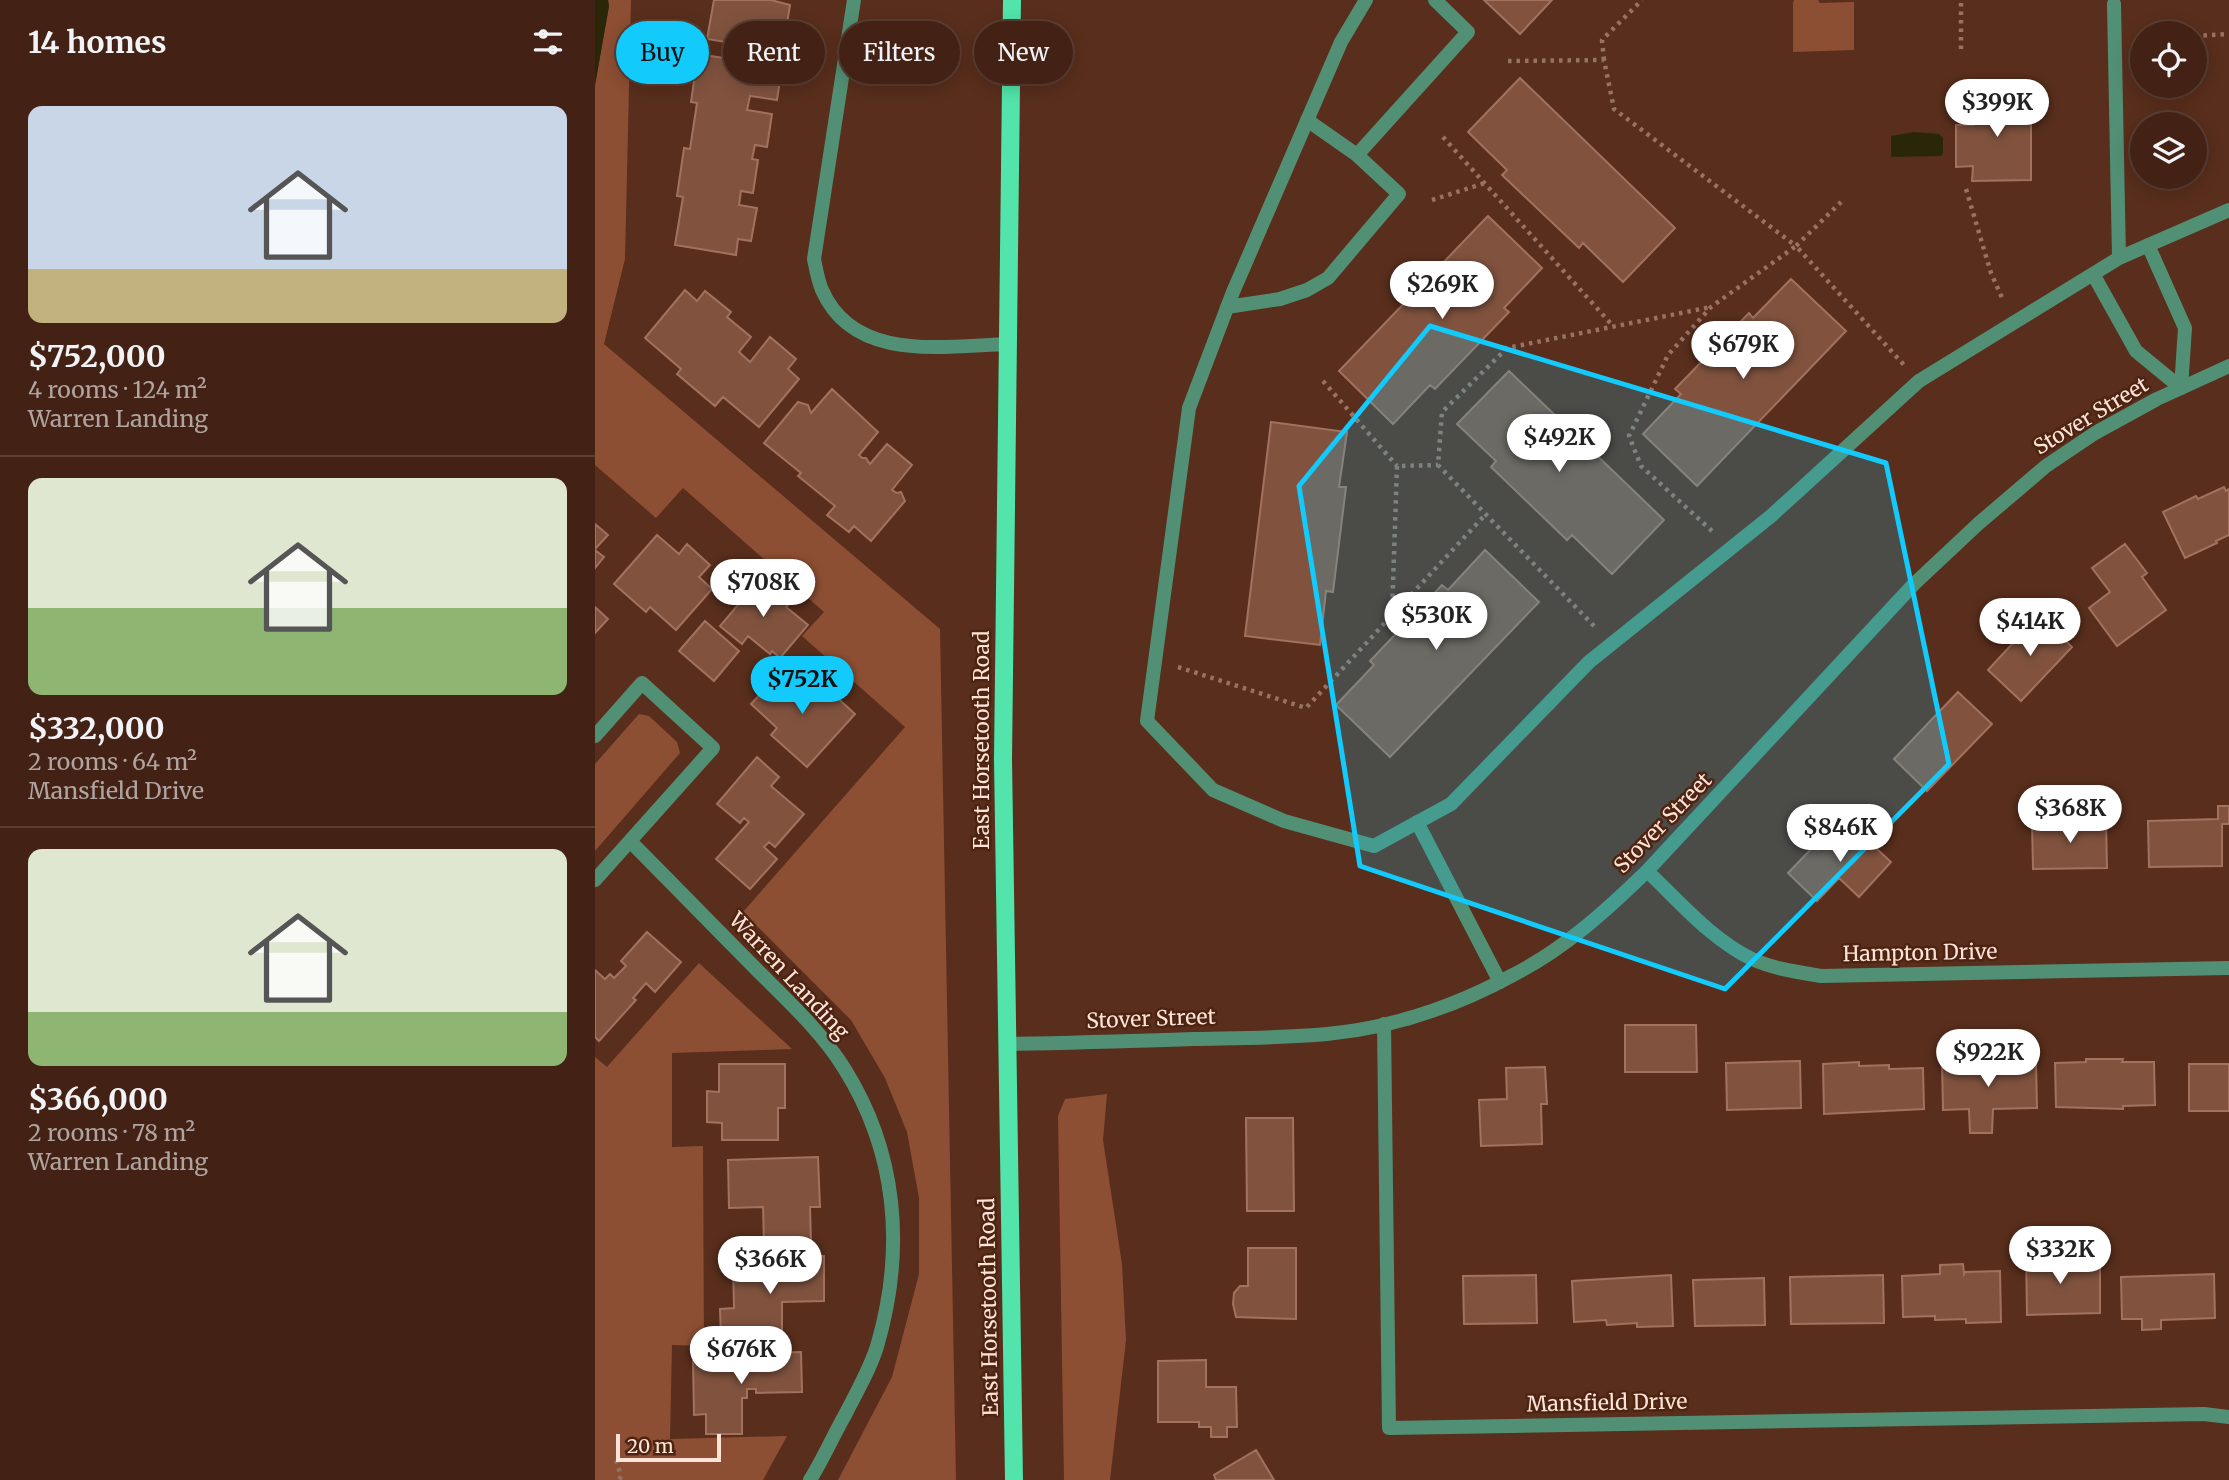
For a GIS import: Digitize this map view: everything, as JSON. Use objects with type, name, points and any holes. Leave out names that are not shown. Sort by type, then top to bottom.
[{"type":"main road","name":"East Horsetooth Road","points":[[1012,0],[1003,759],[1014,1480]]},
{"type":"street","points":[[854,0],[814,258],[822,291],[840,318],[861,334],[892,345],[1008,344]]},
{"type":"street","points":[[1366,0],[1341,42],[1307,120],[1227,307],[1189,408],[1147,721],[1213,790],[1284,821],[1374,846],[1451,804],[1589,662],[1771,516],[1919,381],[2119,258],[2229,210]]},
{"type":"street","points":[[1357,155],[1468,32],[1435,0]]},
{"type":"street","points":[[2114,4],[2119,258]]},
{"type":"street","points":[[1227,307],[1280,299],[1307,290],[1328,278],[1399,194],[1357,155],[1307,120]]},
{"type":"street","points":[[2148,245],[2185,328],[2181,388]]},
{"type":"street","points":[[2093,274],[2136,351],[2181,388]]},
{"type":"street","name":"Stover Street","points":[[1007,1044],[1329,1034],[1384,1024],[1428,1012],[1475,995],[1500,982],[1560,947],[1602,914],[1647,871],[1915,584],[1978,524],[2046,466],[2095,433],[2229,366]]},
{"type":"street","points":[[595,736],[642,683],[713,748],[595,880]]},
{"type":"street","points":[[1416,822],[1500,982]]},
{"type":"street","name":"Warren Landing","points":[[630,841],[809,1023],[843,1066],[865,1105],[878,1137],[891,1191],[893,1213],[891,1291],[877,1345],[865,1376],[810,1480]]},
{"type":"street","name":"Hampton Drive","points":[[1647,871],[1720,939],[1751,958],[1784,971],[1821,976],[2229,968]]},
{"type":"street","name":"Mansfield Drive","points":[[1384,1024],[1389,1428],[2204,1414],[2229,1417]]},
{"type":"path","points":[[1642,0],[1601,40],[1614,109],[1796,246],[1919,381]]},
{"type":"path","points":[[1961,0],[1961,49]]},
{"type":"path","points":[[2207,35],[2229,34]]},
{"type":"path","points":[[1508,61],[1604,60]]},
{"type":"path","points":[[1443,137],[1613,327]]},
{"type":"path","points":[[1432,200],[1485,183]]},
{"type":"path","points":[[1966,189],[1991,273],[2013,323]]},
{"type":"path","points":[[1730,549],[1641,466],[1629,436],[1668,355],[1711,307],[1796,246],[1841,202]]},
{"type":"path","points":[[1438,465],[1442,412],[1507,348],[1711,307]]},
{"type":"path","points":[[1322,381],[1397,466],[1392,615]]},
{"type":"path","points":[[1397,466],[1438,465],[1611,644]]},
{"type":"path","points":[[1155,659],[1306,708],[1486,514]]},
{"type":"path","points":[[616,1460],[621,1476],[619,1480]]},
{"type":"highlighted area","points":[[1430,326],[1886,463],[1949,764],[1725,989],[1360,866],[1299,486]]},
{"type":"shaded area","points":[[595,0],[608,0],[609,6],[595,85]]},
{"type":"shaded area","points":[[608,0],[631,0],[631,21],[616,21],[616,84],[629,84],[625,259],[604,344],[940,629],[956,1480],[838,1480],[892,1377],[919,1274],[919,1198],[907,1132],[885,1078],[851,1020],[743,912],[905,727],[802,636],[824,612],[683,488],[656,518],[595,465],[595,85]]},
{"type":"shaded area","points":[[1794,0],[1818,0],[1820,3],[1854,2],[1854,50],[1793,52]]},
{"type":"shaded area","points":[[1914,132],[1939,134],[1943,138],[1941,156],[1891,157],[1891,136]]},
{"type":"shaded area","points":[[639,714],[649,716],[677,742],[680,753],[595,851],[595,764]]},
{"type":"shaded area","points":[[699,963],[792,1049],[672,1053],[672,1147],[703,1146],[704,1346],[672,1345],[670,1439],[787,1436],[763,1480],[595,1480],[595,1057],[607,1067]]},
{"type":"shaded area","points":[[1107,1094],[1103,1140],[1122,1264],[1126,1340],[1110,1480],[1064,1480],[1058,1116],[1065,1099]]},
{"type":"building","points":[[714,0],[771,0],[790,5],[788,21],[723,21],[723,42],[709,39]]},
{"type":"building","points":[[1484,0],[1552,0],[1520,34]]},
{"type":"building","points":[[709,56],[723,58],[723,84],[779,84],[777,100],[750,96],[747,110],[772,114],[767,147],[755,145],[752,159],[758,160],[753,193],[741,191],[739,205],[757,208],[751,241],[738,239],[736,255],[675,245],[683,197],[677,196],[684,148],[690,149],[697,103],[691,102],[694,84],[709,84]]},
{"type":"building","points":[[1520,78],[1675,228],[1623,282],[1583,243],[1579,248],[1502,175],[1507,170],[1468,132]]},
{"type":"building","points":[[1974,96],[2031,96],[2031,180],[1972,181],[1973,166],[1956,167],[1956,125],[1974,125]]},
{"type":"building","points":[[1488,216],[1542,268],[1504,308],[1509,312],[1435,389],[1430,385],[1393,424],[1339,371]]},
{"type":"building","points":[[1791,279],[1846,331],[1697,486],[1643,434],[1681,394],[1675,389],[1749,313],[1753,318]]},
{"type":"building","points":[[685,290],[697,301],[705,291],[731,312],[727,317],[751,337],[739,352],[750,362],[770,337],[796,359],[788,369],[799,379],[759,427],[723,397],[715,406],[677,374],[681,369],[645,338]]},
{"type":"building","points":[[1509,371],[1664,520],[1612,574],[1572,535],[1567,540],[1491,467],[1496,461],[1457,424]]},
{"type":"building","points":[[832,389],[878,432],[859,455],[862,458],[866,458],[870,464],[887,444],[912,465],[892,490],[901,492],[905,501],[871,541],[854,526],[849,532],[827,515],[835,506],[798,476],[801,473],[764,443],[798,402],[808,405],[811,413]]},
{"type":"building","points":[[1271,422],[1347,432],[1339,487],[1346,487],[1333,592],[1326,591],[1320,645],[1245,636]]},
{"type":"building","points":[[2224,487],[2226,491],[2229,489],[2229,535],[2185,558],[2163,512],[2196,496],[2198,499]]},
{"type":"building","points":[[595,524],[608,535],[595,549]]},
{"type":"building","points":[[657,535],[679,554],[687,544],[710,565],[699,577],[712,589],[676,630],[650,607],[646,612],[614,584]]},
{"type":"building","points":[[2125,544],[2147,573],[2142,577],[2166,610],[2117,646],[2089,608],[2110,592],[2092,568]]},
{"type":"building","points":[[595,550],[604,557],[595,568]]},
{"type":"building","points":[[1485,550],[1539,602],[1390,757],[1336,705],[1374,665],[1370,661],[1442,585],[1448,590]]},
{"type":"building","points":[[749,576],[762,587],[765,584],[789,604],[786,607],[808,625],[780,658],[772,651],[770,654],[748,636],[742,644],[720,626],[738,605],[729,598]]},
{"type":"building","points":[[595,607],[608,619],[595,633]]},
{"type":"building","points":[[2039,615],[2072,647],[2021,701],[1988,670]]},
{"type":"building","points":[[705,621],[739,651],[714,681],[679,651]]},
{"type":"building","points":[[783,670],[809,694],[820,682],[855,714],[807,767],[771,735],[777,728],[751,704]]},
{"type":"building","points":[[1958,692],[1992,724],[1927,791],[1894,759]]},
{"type":"building","points":[[757,757],[779,777],[771,786],[804,814],[775,847],[769,842],[764,847],[777,859],[750,889],[716,859],[749,822],[744,818],[740,823],[717,804]]},
{"type":"building","points":[[2218,806],[2229,806],[2229,824],[2222,824],[2222,866],[2149,867],[2148,821],[2218,819]]},
{"type":"building","points":[[1847,821],[1891,862],[1859,897],[1839,878],[1817,901],[1788,873],[1814,846],[1818,850]]},
{"type":"building","points":[[2106,821],[2107,868],[2033,869],[2032,823]]},
{"type":"building","points":[[647,932],[681,962],[655,992],[646,983],[633,998],[636,1000],[599,1041],[595,1037],[595,970],[605,979],[610,974],[614,978],[626,966],[621,961]]},
{"type":"building","points":[[1625,1025],[1696,1025],[1697,1072],[1625,1072]]},
{"type":"building","points":[[2086,1059],[2154,1062],[2155,1105],[2123,1106],[2123,1109],[2056,1107],[2055,1063],[2086,1062]]},
{"type":"building","points":[[1800,1061],[1801,1108],[1727,1110],[1726,1063]]},
{"type":"building","points":[[2036,1061],[2037,1108],[1993,1109],[1992,1133],[1970,1133],[1969,1109],[1943,1110],[1942,1062]]},
{"type":"building","points":[[1859,1062],[1859,1066],[1889,1065],[1889,1069],[1923,1068],[1924,1109],[1824,1114],[1823,1064]]},
{"type":"building","points":[[719,1064],[785,1064],[785,1108],[778,1108],[778,1140],[722,1140],[722,1123],[707,1122],[707,1091],[719,1092]]},
{"type":"building","points":[[2189,1064],[2229,1064],[2229,1111],[2189,1111]]},
{"type":"building","points":[[1545,1067],[1547,1104],[1541,1104],[1542,1144],[1481,1146],[1479,1100],[1507,1099],[1506,1068]]},
{"type":"building","points":[[1246,1118],[1293,1118],[1294,1211],[1247,1211]]},
{"type":"building","points":[[818,1157],[820,1207],[810,1207],[811,1242],[764,1243],[763,1207],[729,1208],[728,1160]]},
{"type":"building","points":[[1248,1248],[1296,1248],[1296,1319],[1236,1317],[1234,1293],[1240,1286],[1248,1286]]},
{"type":"building","points":[[2026,1249],[2052,1249],[2053,1267],[2100,1266],[2100,1313],[2027,1315]]},
{"type":"building","points":[[824,1256],[824,1301],[782,1302],[782,1338],[721,1339],[720,1309],[734,1308],[733,1266],[784,1266],[785,1257]]},
{"type":"building","points":[[1963,1264],[1964,1274],[2000,1271],[2001,1322],[1966,1323],[1966,1319],[1935,1320],[1935,1316],[1903,1317],[1902,1276],[1940,1274],[1940,1265]]},
{"type":"building","points":[[2214,1274],[2215,1318],[2161,1320],[2161,1329],[2142,1330],[2142,1319],[2122,1319],[2121,1277]]},
{"type":"building","points":[[1536,1275],[1537,1323],[1464,1324],[1463,1276]]},
{"type":"building","points":[[1671,1275],[1673,1326],[1637,1327],[1637,1323],[1607,1325],[1606,1320],[1574,1322],[1572,1281]]},
{"type":"building","points":[[1883,1275],[1884,1323],[1791,1324],[1790,1277]]},
{"type":"building","points":[[1764,1278],[1765,1325],[1695,1326],[1693,1280]]},
{"type":"building","points":[[801,1352],[802,1392],[756,1393],[756,1389],[747,1389],[747,1398],[742,1398],[742,1434],[706,1434],[706,1414],[694,1415],[693,1361],[748,1360],[748,1363],[757,1363],[757,1353]]},
{"type":"building","points":[[1206,1360],[1206,1387],[1236,1387],[1237,1427],[1227,1427],[1227,1437],[1211,1437],[1211,1427],[1199,1427],[1199,1422],[1158,1422],[1158,1361]]},
{"type":"building","points":[[1256,1450],[1274,1480],[1216,1480],[1214,1475]]}]
